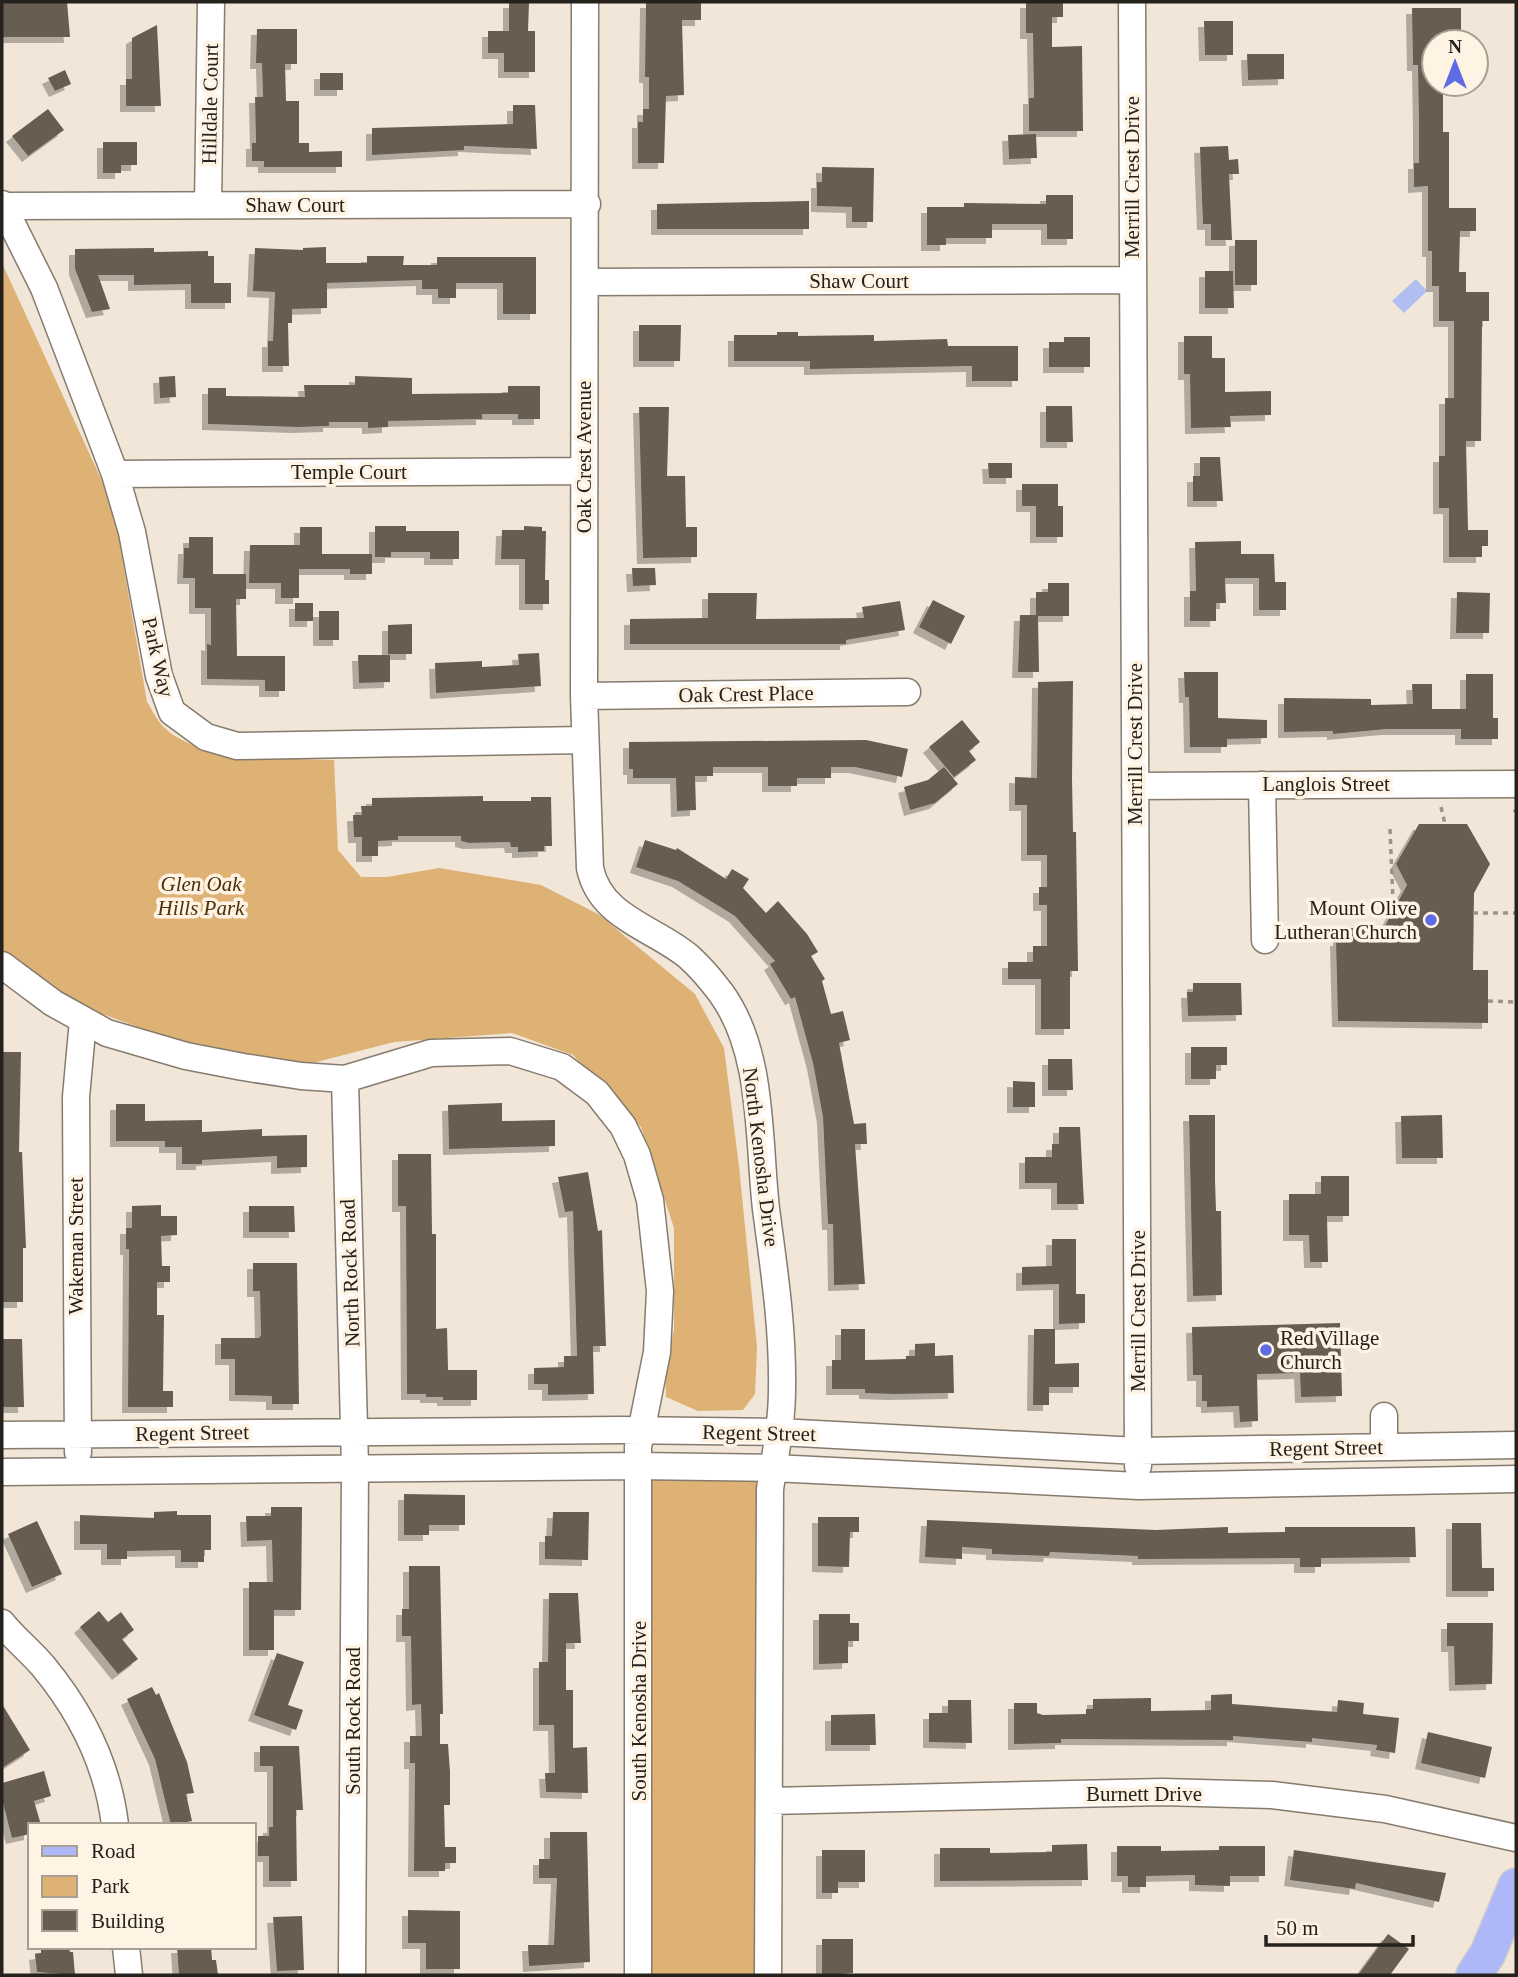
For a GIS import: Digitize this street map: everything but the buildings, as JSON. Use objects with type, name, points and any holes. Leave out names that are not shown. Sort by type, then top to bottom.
[{"type":"main road","points":[[1474,1975],[1488,1953],[1516,1886]]},
{"type":"street","name":"Hilldale Court","points":[[208,205],[211,2]]},
{"type":"street","name":"Oak Crest Avenue","points":[[585,2],[587,204],[584,695],[590,868],[592,881],[612,906]]},
{"type":"street","name":"Merrill Crest Drive","points":[[1132,2],[1135,786],[1146,1308],[1138,1451],[1139,1486]]},
{"type":"street","name":"Shaw Court","points":[[3,205],[587,204]]},
{"type":"street","name":"Park Way","points":[[3,205],[44,288],[115,474],[132,532],[159,676],[172,712],[206,737],[237,746],[586,740]]},
{"type":"street","name":"Shaw Court","points":[[586,282],[1133,280]]},
{"type":"street","name":"Temple Court","points":[[115,474],[584,471]]},
{"type":"street","name":"Oak Crest Place","points":[[584,695],[907,692]]},
{"type":"street","name":"Langlois Street","points":[[1135,786],[1516,784]]},
{"type":"street","points":[[1262,785],[1265,940]]},
{"type":"street","name":"North Kenosha Drive","points":[[612,906],[625,918],[688,957],[721,993],[741,1033],[750,1062],[779,1316],[782,1391],[773,1468]]},
{"type":"street","points":[[2,965],[83,1020],[107,1033],[186,1056],[300,1076],[345,1079],[431,1053],[510,1051],[550,1062],[597,1093],[623,1126],[637,1155],[650,1200],[657,1241],[661,1324],[638,1448]]},
{"type":"street","name":"Wakeman Street","points":[[79,1471],[76,1097],[83,1020]]},
{"type":"street","name":"North Rock Road","points":[[345,1079],[355,1467]]},
{"type":"street","points":[[1384,1416],[1384,1447]]},
{"type":"street","name":"Regent Street","points":[[2,1435],[354,1431],[638,1448],[773,1468],[1139,1486],[1516,1479]]},
{"type":"street","name":"Regent Street","points":[[2,1472],[355,1467],[638,1448],[779,1432],[1138,1451],[1516,1445]]},
{"type":"street","name":"South Kenosha Drive","points":[[638,1448],[638,1975]]},
{"type":"street","name":"South Rock Road","points":[[352,1975],[355,1467]]},
{"type":"street","points":[[768,1975],[770,1489],[773,1468]]},
{"type":"street","points":[[2,1623],[41,1664],[68,1698],[89,1735],[111,1795],[115,1823]]},
{"type":"street","name":"Burnett Drive","points":[[769,1801],[1162,1792],[1272,1795],[1385,1809],[1516,1838]]},
{"type":"street","points":[[127,1949],[129,1975]]},
{"type":"path","points":[[1441,798],[1445,824]]},
{"type":"path","points":[[1390,829],[1393,901]]},
{"type":"path","points":[[1473,913],[1516,913]]},
{"type":"path","points":[[1488,1001],[1516,1002]]},
{"type":"green space","name":"Glen Oak Hills Park","points":[[2,263],[113,505],[147,702],[163,726],[181,739],[222,752],[270,758],[334,760],[338,850],[361,877],[387,877],[439,868],[541,885],[598,914],[695,994],[724,1048],[739,1166],[757,1347],[755,1394],[743,1410],[698,1411],[666,1397],[665,1371],[674,1330],[674,1228],[641,1127],[573,1055],[512,1033],[394,1042],[305,1065],[193,1047],[86,1008],[2,952]]},
{"type":"green space","points":[[638,1466],[773,1468],[768,1975],[638,1975]]},
{"type":"water","points":[[1416,279],[1427,291],[1404,313],[1392,301]]},
{"type":"place","name":"Mount Olive Lutheran Church","points":[[1431,920]]},
{"type":"place","name":"Red Village Church","points":[[1266,1350]]}]
